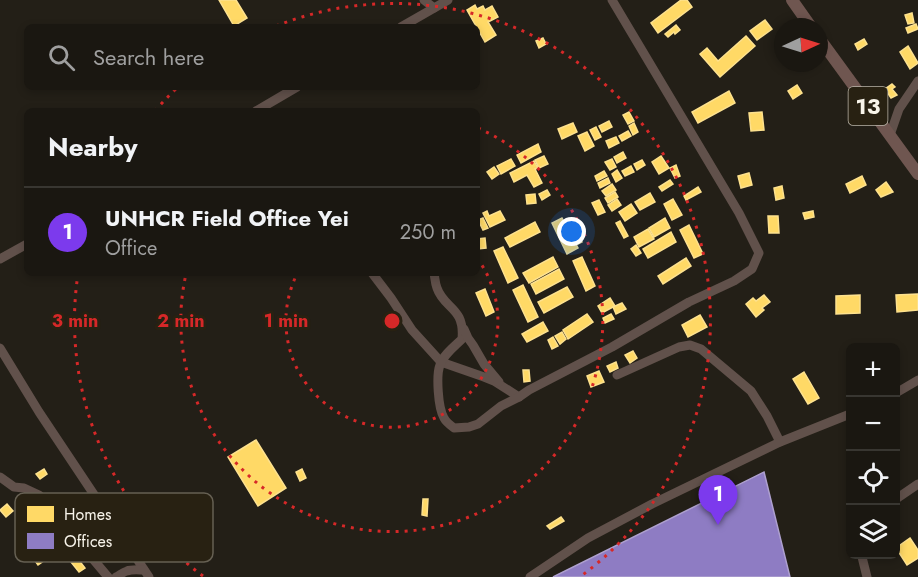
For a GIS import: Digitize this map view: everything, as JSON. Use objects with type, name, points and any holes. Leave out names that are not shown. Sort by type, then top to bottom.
[{"type":"main road","points":[[792,0],[805,18]]},
{"type":"main road","name":"13","points":[[828,50],[918,174]]},
{"type":"street","points":[[424,0],[434,8]]},
{"type":"street","points":[[406,24],[448,0]]},
{"type":"street","points":[[463,326],[462,339],[439,365],[439,403],[445,420],[454,429],[468,428],[478,424],[501,406],[529,390],[612,347],[689,302],[734,281],[752,269],[759,254],[739,213],[612,0]]},
{"type":"street","points":[[890,135],[899,110],[918,81]]},
{"type":"street","points":[[261,108],[292,90]]},
{"type":"street","points":[[0,259],[24,246]]},
{"type":"street","points":[[374,276],[412,330],[441,362],[484,377],[519,397]]},
{"type":"street","points":[[435,276],[437,289],[454,309],[484,364],[502,386]]},
{"type":"street","points":[[617,375],[679,347],[690,345],[701,349],[751,390],[780,442]]},
{"type":"street","points":[[0,348],[93,493]]},
{"type":"street","points":[[900,391],[918,380]]},
{"type":"street","points":[[530,577],[588,538],[652,504],[780,442],[846,416]]},
{"type":"street","points":[[0,477],[14,488],[24,488],[35,493]]},
{"type":"street","points":[[900,496],[918,484]]},
{"type":"street","points":[[862,559],[867,577]]},
{"type":"street","points":[[95,562],[108,577]]},
{"type":"street","points":[[116,577],[125,571],[132,570],[147,574]]},
{"type":"building: Homes","points":[[219,0],[236,0],[247,18],[233,24]]},
{"type":"building: Homes","points":[[681,0],[687,0],[692,7],[658,33],[651,23]]},
{"type":"building: Homes","points":[[475,5],[477,9],[483,6],[485,10],[492,6],[498,17],[488,22],[496,35],[485,42],[480,33],[480,24],[475,24],[467,10]]},
{"type":"building: Homes","points":[[912,13],[914,23],[908,24],[905,15]]},
{"type":"building: Homes","points":[[765,20],[772,29],[757,40],[750,31]]},
{"type":"building: Homes","points":[[916,24],[918,29],[908,33],[906,28]]},
{"type":"building: Homes","points":[[676,25],[680,30],[668,37],[665,34]]},
{"type":"building: Homes","points":[[746,36],[755,46],[720,77],[700,54],[707,48],[718,61]]},
{"type":"building: Homes","points":[[543,38],[546,44],[539,48],[536,41]]},
{"type":"building: Homes","points":[[864,39],[867,44],[858,50],[855,44]]},
{"type":"building: Homes","points":[[908,46],[918,63],[910,69],[900,52]]},
{"type":"building: Homes","points":[[892,84],[895,87],[892,89],[897,95],[891,98],[885,89]]},
{"type":"building: Homes","points":[[797,85],[802,93],[793,99],[788,91]]},
{"type":"building: Homes","points":[[729,91],[735,103],[698,123],[692,112]]},
{"type":"building: Homes","points":[[629,112],[634,121],[628,124],[623,115]]},
{"type":"building: Homes","points":[[762,112],[764,130],[751,131],[749,113]]},
{"type":"building: Homes","points":[[609,121],[612,127],[602,132],[599,126]]},
{"type":"building: Homes","points":[[573,123],[577,132],[562,139],[558,129]]},
{"type":"building: Homes","points":[[634,123],[638,132],[633,135],[629,126]]},
{"type":"building: Homes","points":[[596,127],[601,137],[595,140],[590,130]]},
{"type":"building: Homes","points":[[628,131],[631,136],[622,141],[619,136]]},
{"type":"building: Homes","points":[[587,132],[594,146],[585,151],[578,136]]},
{"type":"building: Homes","points":[[616,137],[619,143],[609,148],[606,141]]},
{"type":"building: Homes","points":[[538,144],[541,152],[521,163],[517,155]]},
{"type":"building: Homes","points":[[623,152],[626,158],[617,163],[614,157]]},
{"type":"building: Homes","points":[[544,156],[548,164],[539,168],[535,160]]},
{"type":"building: Homes","points":[[661,156],[669,168],[659,174],[652,162]]},
{"type":"building: Homes","points":[[511,159],[515,166],[501,174],[497,166]]},
{"type":"building: Homes","points":[[612,159],[616,167],[610,170],[605,162]]},
{"type":"building: Homes","points":[[642,160],[645,165],[637,170],[634,164]]},
{"type":"building: Homes","points":[[534,161],[542,183],[534,187],[527,175],[514,182],[510,173]]},
{"type":"building: Homes","points":[[676,165],[680,176],[675,178],[670,168]]},
{"type":"building: Homes","points":[[631,166],[634,172],[625,176],[622,171]]},
{"type":"building: Homes","points":[[494,167],[499,174],[492,179],[487,172]]},
{"type":"building: Homes","points":[[617,170],[622,178],[616,182],[612,174]]},
{"type":"building: Homes","points":[[604,171],[607,176],[597,181],[595,176]]},
{"type":"building: Homes","points":[[749,173],[752,185],[741,188],[738,176]]},
{"type":"building: Homes","points":[[862,176],[866,185],[850,193],[846,184]]},
{"type":"building: Homes","points":[[608,178],[610,183],[600,188],[598,183]]},
{"type":"building: Homes","points":[[670,180],[673,184],[662,191],[659,187]]},
{"type":"building: Homes","points":[[886,182],[893,192],[881,197],[876,190]]},
{"type":"building: Homes","points":[[612,184],[616,190],[606,196],[602,191]]},
{"type":"building: Homes","points":[[782,186],[784,198],[776,200],[774,188]]},
{"type":"building: Homes","points":[[698,187],[701,192],[686,200],[684,196]]},
{"type":"building: Homes","points":[[547,190],[550,195],[542,200],[539,194]]},
{"type":"building: Homes","points":[[615,192],[618,197],[608,203],[605,198]]},
{"type":"building: Homes","points":[[650,193],[655,202],[640,210],[635,202]]},
{"type":"building: Homes","points":[[535,194],[536,203],[527,204],[526,195]]},
{"type":"building: Homes","points":[[617,199],[621,205],[612,211],[608,205]]},
{"type":"building: Homes","points":[[673,199],[682,215],[672,220],[664,204]]},
{"type":"building: Homes","points":[[599,200],[605,212],[598,215],[592,203]]},
{"type":"building: Homes","points":[[631,204],[637,213],[625,221],[619,212]]},
{"type":"building: Homes","points":[[487,211],[489,216],[500,211],[505,220],[490,227],[483,213]]},
{"type":"building: Homes","points":[[813,211],[814,217],[805,219],[803,213]]},
{"type":"building: Homes","points":[[768,216],[778,216],[779,233],[769,233]]},
{"type":"building: Homes","points":[[483,218],[488,228],[483,230],[480,219]]},
{"type":"building: Homes","points":[[562,218],[578,248],[567,254],[552,223]]},
{"type":"building: Homes","points":[[665,218],[670,228],[654,237],[649,228]]},
{"type":"building: Homes","points":[[620,221],[628,236],[624,238],[616,223]]},
{"type":"building: Homes","points":[[535,222],[540,232],[510,247],[505,238]]},
{"type":"building: Homes","points":[[689,225],[703,254],[694,258],[680,230]]},
{"type":"building: Homes","points":[[648,229],[654,239],[639,247],[634,237]]},
{"type":"building: Homes","points":[[577,231],[582,242],[578,244],[573,234]]},
{"type":"building: Homes","points":[[671,232],[676,242],[648,258],[643,249]]},
{"type":"building: Homes","points":[[485,238],[486,248],[480,249],[480,239]]},
{"type":"building: Homes","points":[[636,245],[641,253],[636,256],[631,249]]},
{"type":"building: Homes","points":[[503,247],[518,278],[508,283],[494,251]]},
{"type":"building: Homes","points":[[553,257],[558,267],[529,283],[523,273]]},
{"type":"building: Homes","points":[[582,257],[595,286],[586,291],[573,261]]},
{"type":"building: Homes","points":[[686,258],[691,266],[663,284],[658,276]]},
{"type":"building: Homes","points":[[559,269],[564,279],[536,294],[531,284]]},
{"type":"building: Homes","points":[[523,285],[538,317],[528,322],[513,290]]},
{"type":"building: Homes","points":[[567,287],[573,297],[544,313],[538,302]]},
{"type":"building: Homes","points":[[485,289],[494,312],[486,316],[476,293]]},
{"type":"building: Homes","points":[[918,294],[918,310],[897,312],[896,295]]},
{"type":"building: Homes","points":[[764,295],[770,302],[756,317],[746,304],[753,298],[756,301]]},
{"type":"building: Homes","points":[[860,295],[860,313],[836,314],[836,296]]},
{"type":"building: Homes","points":[[610,298],[615,306],[602,313],[598,306]]},
{"type":"building: Homes","points":[[622,303],[626,309],[616,314],[613,307]]},
{"type":"building: Homes","points":[[587,314],[593,322],[568,339],[563,330]]},
{"type":"building: Homes","points":[[611,314],[614,319],[605,323],[603,318]]},
{"type":"building: Homes","points":[[700,315],[707,327],[688,337],[682,325]]},
{"type":"building: Homes","points":[[543,322],[548,331],[527,342],[522,334]]},
{"type":"building: Homes","points":[[562,332],[566,339],[560,344],[555,336]]},
{"type":"building: Homes","points":[[553,337],[558,346],[552,349],[548,340]]},
{"type":"building: Homes","points":[[633,351],[637,358],[630,363],[625,355]]},
{"type":"building: Homes","points":[[616,362],[618,368],[610,372],[607,366]]},
{"type":"building: Homes","points":[[523,370],[529,370],[530,381],[524,382]]},
{"type":"building: Homes","points":[[599,371],[604,382],[591,387],[587,376]]},
{"type":"building: Homes","points":[[804,372],[819,398],[808,404],[793,379]]},
{"type":"building: Homes","points":[[256,440],[286,488],[258,506],[228,457]]},
{"type":"building: Homes","points":[[44,469],[47,474],[40,479],[36,474]]},
{"type":"building: Homes","points":[[302,469],[306,478],[300,481],[296,472]]},
{"type":"building: Homes","points":[[762,478],[765,484],[756,489],[752,483]]},
{"type":"building: Homes","points":[[750,482],[755,489],[745,496],[740,489]]},
{"type":"building: Homes","points":[[423,499],[428,499],[427,516],[422,515]]},
{"type":"building: Homes","points":[[7,504],[13,511],[6,517],[0,510]]},
{"type":"building: Homes","points":[[707,504],[710,510],[708,511],[718,526],[708,532],[704,525],[708,522],[699,509]]},
{"type":"building: Homes","points":[[722,510],[727,521],[718,525],[713,514]]},
{"type":"building: Homes","points":[[767,512],[771,522],[760,526],[756,515]]},
{"type":"building: Homes","points":[[561,517],[564,521],[550,529],[547,526]]},
{"type":"building: Homes","points":[[743,526],[758,553],[745,560],[730,533]]},
{"type":"building: Homes","points":[[910,538],[918,550],[918,558],[907,565],[900,554],[900,545]]},
{"type":"building: Homes","points":[[710,540],[727,574],[720,577],[715,577],[699,545]]},
{"type":"building: Homes","points":[[671,549],[682,566],[668,575],[666,571],[659,575],[655,569],[661,566],[657,558]]},
{"type":"building: Homes","points":[[71,562],[80,562],[85,568],[79,572]]},
{"type":"building: Homes","points":[[651,562],[659,577],[637,577],[646,572],[643,567]]},
{"type":"building: Homes","points":[[776,566],[779,577],[754,577],[753,572]]},
{"type":"building: Offices","points":[[764,472],[790,577],[553,577]]},
{"type":"place","name":"UNHCR Field Office Yei","points":[[718,525]]}]
